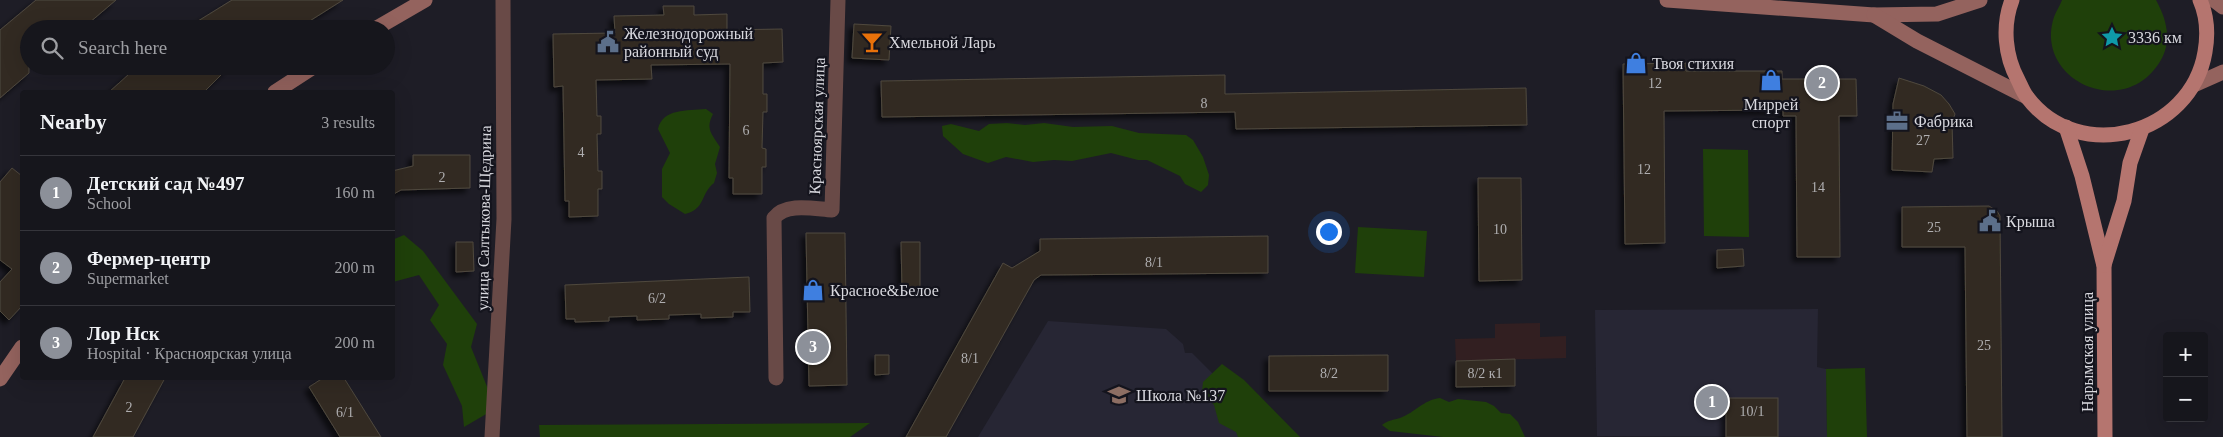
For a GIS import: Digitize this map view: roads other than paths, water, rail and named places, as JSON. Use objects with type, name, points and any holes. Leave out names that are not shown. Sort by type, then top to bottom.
[{"type":"main road","points":[[2012,0],[2008,9],[2005,35],[2011,68],[2027,97],[2045,115],[2066,127],[2104,136],[2142,129],[2171,112],[2184,100],[2194,85],[2203,63],[2207,39],[2204,9],[2200,0]]},
{"type":"main road","points":[[2066,127],[2082,176],[2104,266]]},
{"type":"main road","points":[[2104,266],[2124,201],[2130,163],[2142,129]]},
{"type":"main road","name":"Нарымская улица","points":[[2104,266],[2105,437]]},
{"type":"street","points":[[391,20],[425,0]]},
{"type":"street","name":"улица Салтыкова-Щедрина","points":[[492,437],[504,219],[503,0]]},
{"type":"street","name":"Красноярская улица","points":[[776,378],[774,218],[778,212],[787,209],[832,210],[838,0]]},
{"type":"street","points":[[1667,0],[1874,15],[1938,14],[1980,0]]},
{"type":"street","points":[[2214,0],[2223,7]]},
{"type":"street","points":[[1874,15],[1917,41],[2027,97]]},
{"type":"street","points":[[2194,85],[2223,72]]},
{"type":"street","points":[[278,90],[300,75]]},
{"type":"street","points":[[0,379],[20,350]]},
{"type":"place","name":"3336 км","points":[[2112,37]]},
{"type":"place","name":"Железнодорожный районный суд","points":[[608,42]]},
{"type":"place","name":"Хмельной Ларь","points":[[872,42]]},
{"type":"place","name":"Твоя стихия","points":[[1636,63]]},
{"type":"place","name":"Миррей спорт","points":[[1771,80]]},
{"type":"place","name":"Фермер-центр","points":[[1822,83]]},
{"type":"place","name":"Фабрика","points":[[1897,121]]},
{"type":"place","name":"Крыша","points":[[1990,221]]},
{"type":"place","name":"Красное&Белое","points":[[813,290]]},
{"type":"place","name":"Лор Нск","points":[[813,347]]},
{"type":"place","name":"Школа №137","points":[[1119,395]]},
{"type":"place","name":"Детский сад №497","points":[[1712,402]]}]
